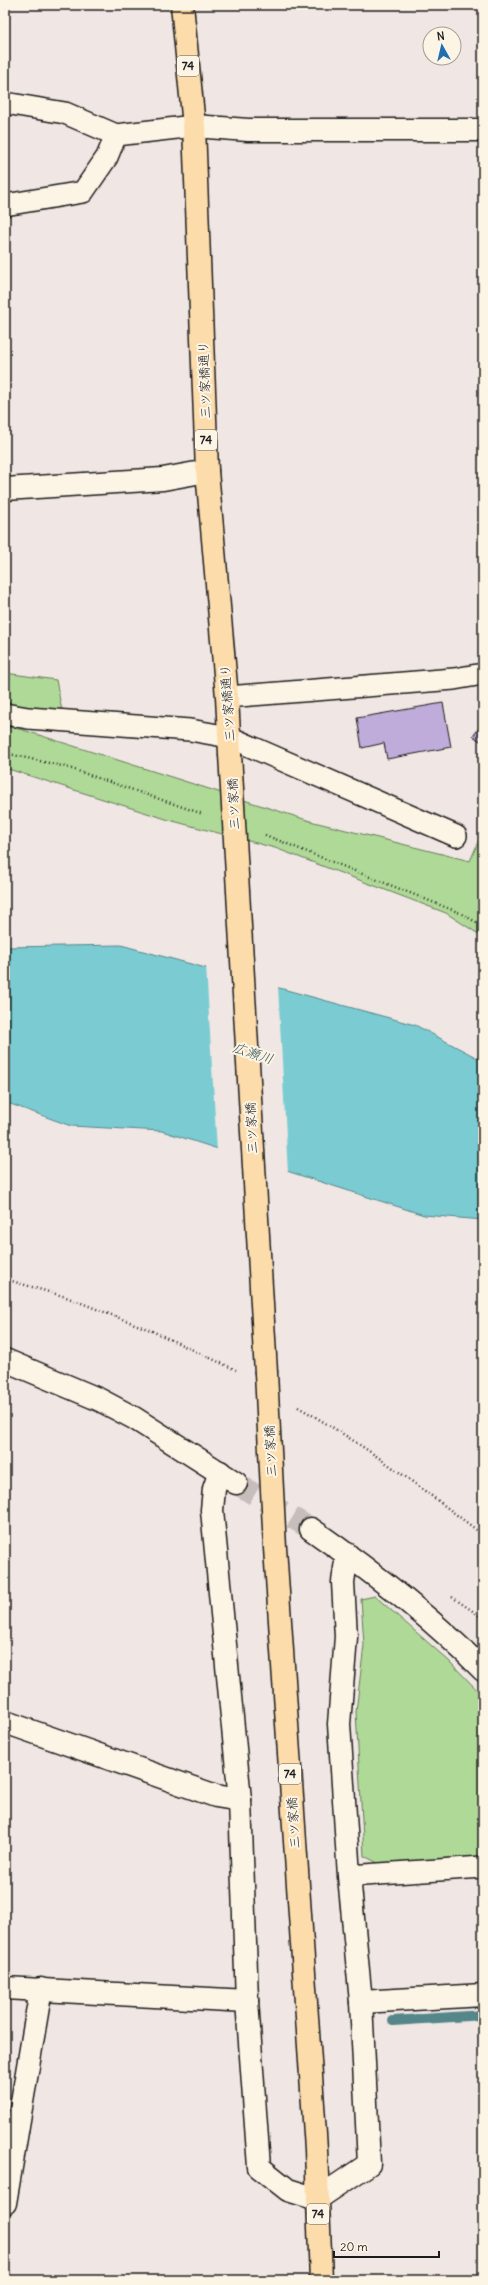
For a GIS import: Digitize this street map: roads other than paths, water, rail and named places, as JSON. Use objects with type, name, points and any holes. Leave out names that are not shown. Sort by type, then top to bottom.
[{"type":"main road","name":"74","points":[[182,5],[194,126]]},
{"type":"main road","name":"三ツ家橋通り","points":[[194,126],[207,471],[230,745]]},
{"type":"main road","name":"三ツ家橋","points":[[230,745],[276,1564],[316,2149],[317,2199]]},
{"type":"main road","name":"74","points":[[317,2199],[321,2280]]},
{"type":"street","points":[[194,126],[248,130],[483,130]]},
{"type":"street","points":[[5,489],[163,479],[207,471]]},
{"type":"street","points":[[5,1360],[100,1400],[134,1418],[228,1477],[214,1489],[212,1510],[240,1800],[247,2001],[259,2166],[288,2190],[317,2199],[369,2164],[361,2002],[349,1876],[339,1724],[346,1637],[343,1582],[347,1554]]},
{"type":"street","points":[[311,1529],[380,1577],[447,1634],[483,1670]]},
{"type":"street","points":[[5,1722],[216,1796],[240,1800]]},
{"type":"street","points":[[5,1988],[247,2001]]},
{"type":"street","points":[[5,2203],[41,1990]]},
{"type":"street","points":[[361,2002],[483,1995]]},
{"type":"lane","points":[[5,103],[65,113],[116,135],[194,126]]},
{"type":"lane","points":[[5,205],[83,192],[107,156],[116,135]]},
{"type":"lane","points":[[227,697],[454,679],[483,674]]},
{"type":"lane","points":[[5,714],[28,718],[190,730],[456,836]]},
{"type":"lane","points":[[349,1876],[483,1867]]},
{"type":"water","name":"広瀬川","points":[[121,945],[415,1025],[483,1061],[483,1220],[424,1215],[162,1131],[71,1126],[5,1102],[5,947]]},
{"type":"waterway","points":[[393,2021],[483,2015]]},
{"type":"tunnel","points":[[236,1483],[311,1529]]}]
